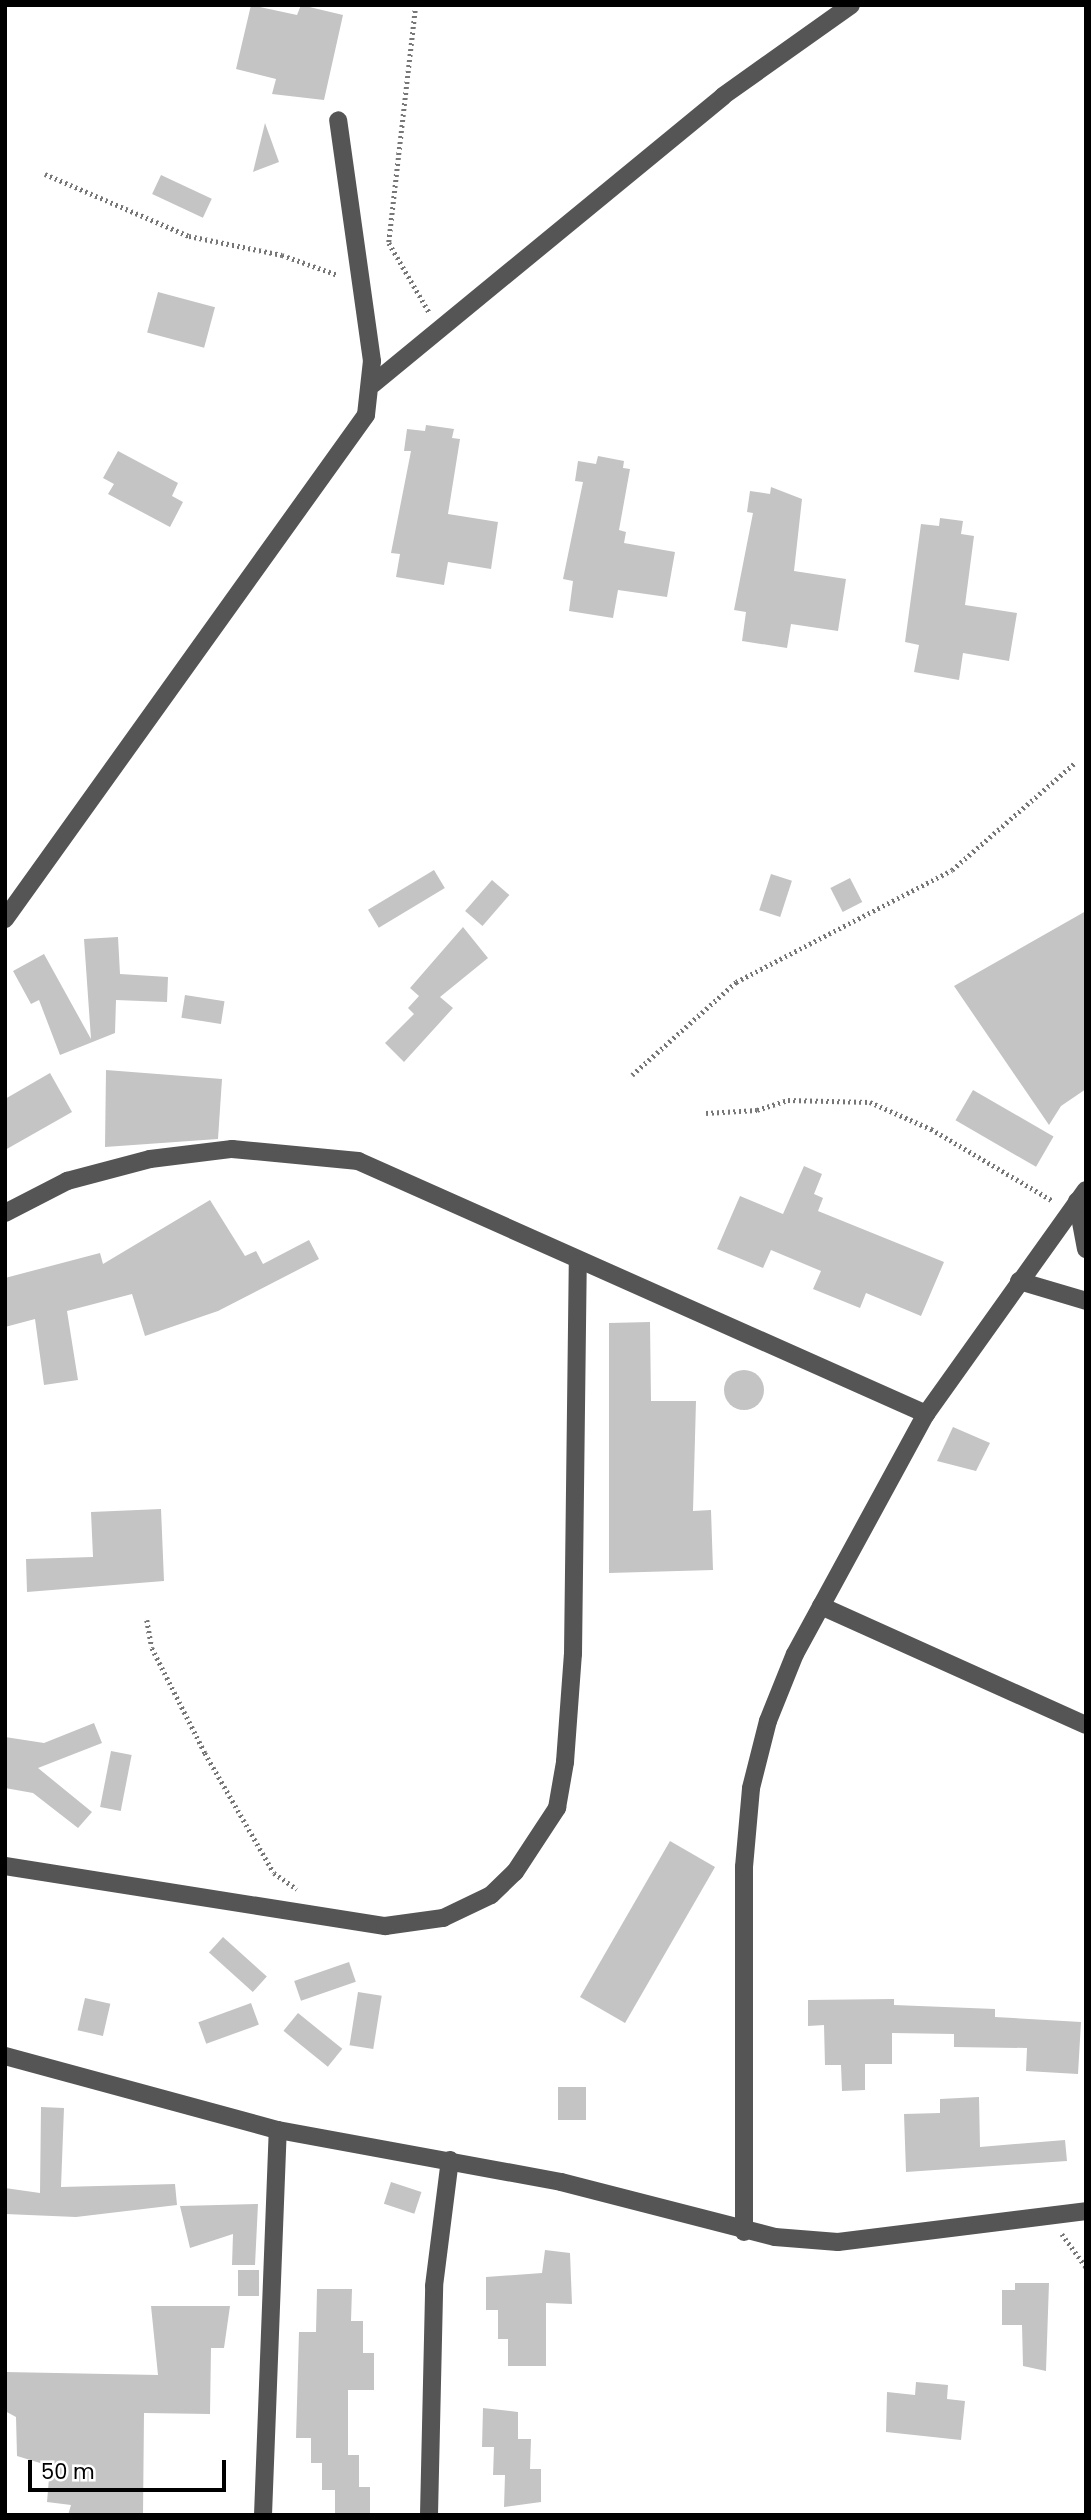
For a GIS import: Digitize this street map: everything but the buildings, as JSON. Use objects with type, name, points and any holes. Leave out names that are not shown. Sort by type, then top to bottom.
[{"type":"street","points":[[373,384],[440,332],[723,96],[851,5]]},
{"type":"street","points":[[5,919],[366,415],[373,384],[362,284],[338,120]]},
{"type":"street","points":[[5,1213],[67,1181],[150,1159],[232,1149],[299,1150],[358,1161],[578,1264],[926,1415]]},
{"type":"street","points":[[1077,1201],[1086,1249]]},
{"type":"street","points":[[744,2232],[744,1867],[751,1788],[768,1721],[821,1606],[926,1415],[1077,1201]]},
{"type":"street","points":[[5,1866],[385,1926],[443,1917],[491,1895],[515,1872],[557,1808],[565,1762],[573,1654],[578,1264]]},
{"type":"street","points":[[1019,1281],[1086,1301]]},
{"type":"street","points":[[821,1606],[1086,1725]]},
{"type":"street","points":[[5,2056],[278,2130],[561,2182],[744,2232],[838,2242],[1086,2211]]},
{"type":"street","points":[[263,2515],[278,2130]]},
{"type":"street","points":[[429,2515],[434,2286],[450,2160]]},
{"type":"path","points":[[416,5],[389,243],[440,332]]},
{"type":"path","points":[[45,174],[188,236],[282,255],[362,284]]},
{"type":"path","points":[[632,1075],[736,982],[953,870],[1076,762]]},
{"type":"path","points":[[706,1114],[757,1110],[788,1100],[870,1102],[1077,1201]]},
{"type":"path","points":[[147,1620],[152,1648],[205,1753],[274,1873],[307,1896]]},
{"type":"path","points":[[1049,2216],[1086,2267]]}]
